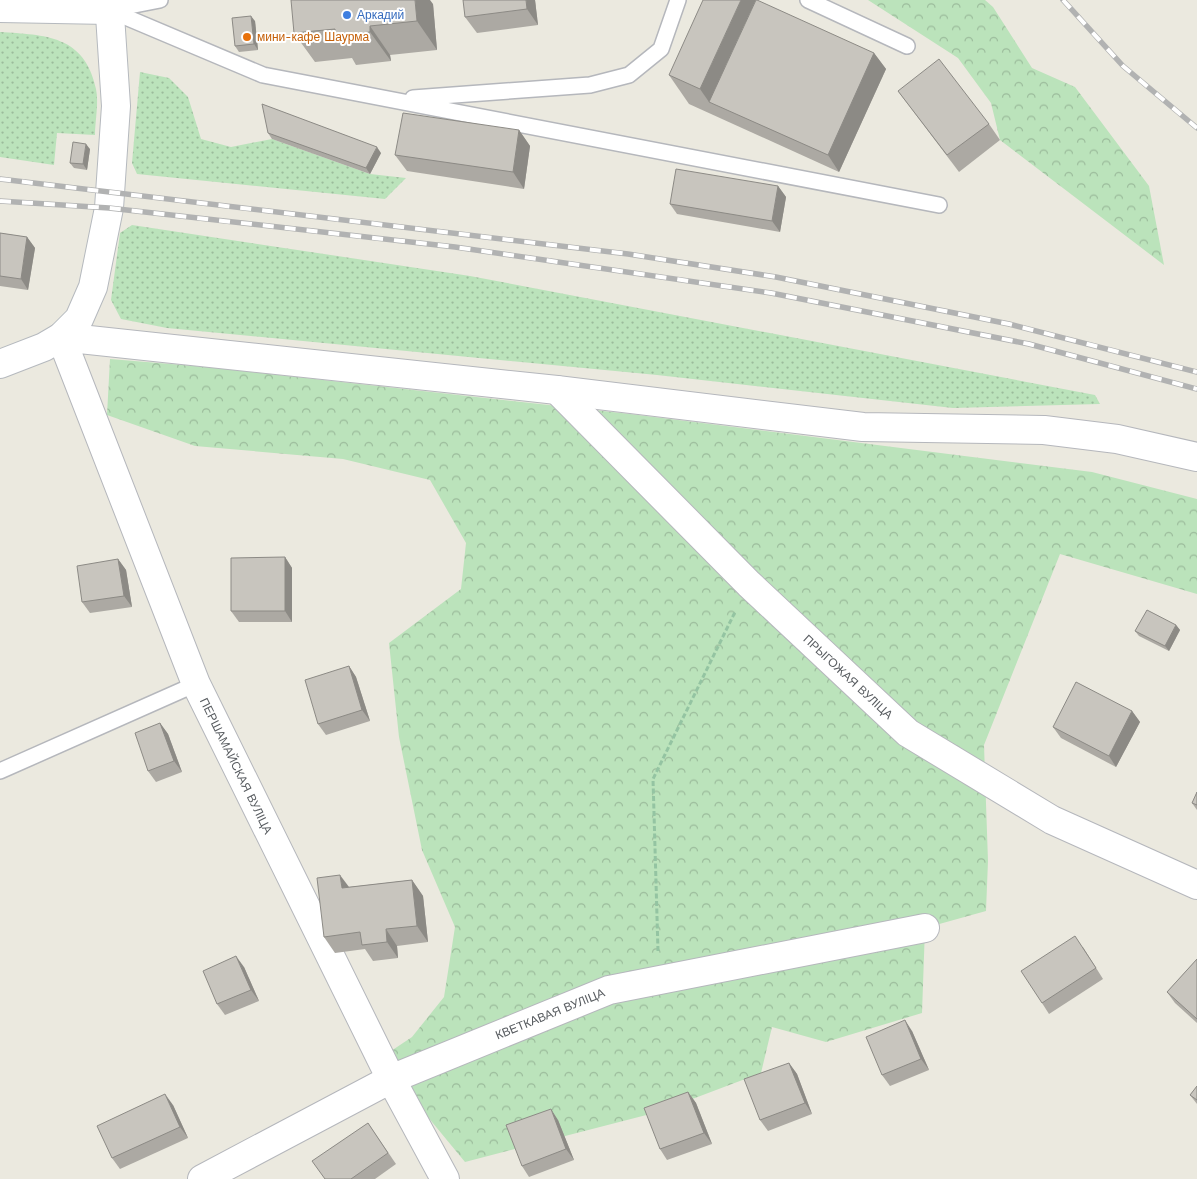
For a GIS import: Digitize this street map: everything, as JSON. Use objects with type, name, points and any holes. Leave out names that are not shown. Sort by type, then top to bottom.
[{"type":"street","points":[[0,8],[109,5],[115,66],[116,106],[109,208],[93,287],[79,319],[61,337],[37,350],[0,364]]},
{"type":"street","points":[[61,337],[557,390],[863,427],[1044,430],[1117,439],[1197,457]]},
{"type":"street","name":"ПЕРШАМАЙСКАЯ ВУЛІЦА","points":[[61,337],[196,684],[391,1079],[445,1179]]},
{"type":"street","name":"ПРЫГОЖАЯ ВУЛІЦА","points":[[557,390],[749,584],[908,733],[1052,820],[1197,886]]},
{"type":"street","name":"КВЕТКАВАЯ ВУЛІЦА","points":[[202,1179],[391,1079],[608,990],[925,928]]},
{"type":"lane","points":[[109,5],[160,0]]},
{"type":"lane","points":[[392,99],[590,85],[629,75],[661,49],[678,0]]},
{"type":"lane","points":[[808,0],[907,46]]},
{"type":"lane","points":[[109,5],[263,75],[939,205]]},
{"type":"lane","points":[[0,771],[196,684]]},
{"type":"path","points":[[658,980],[653,779],[749,584]]},
{"type":"green space","points":[[868,0],[985,0],[993,7],[1032,68],[1075,87],[1149,186],[1164,265],[1000,140],[991,103],[958,58]]},
{"type":"green space","points":[[0,32],[47,37],[61,41],[73,48],[83,58],[91,71],[97,94],[95,135],[57,133],[54,165],[0,157]]},
{"type":"green space","points":[[140,72],[169,78],[188,97],[201,139],[231,147],[272,139],[370,174],[406,178],[385,199],[137,174],[132,163]]},
{"type":"green space","points":[[132,225],[470,276],[1095,395],[1100,404],[953,408],[657,375],[167,328],[121,319],[111,300],[120,233]]},
{"type":"green space","points":[[110,359],[207,367],[630,414],[1092,472],[1197,499],[1197,594],[1060,554],[984,745],[988,861],[986,911],[925,928],[922,1013],[826,1042],[772,1027],[761,1073],[658,1112],[465,1162],[418,1105],[391,1051],[412,1037],[444,997],[455,927],[422,850],[399,737],[389,643],[461,589],[466,543],[430,480],[343,459],[195,446],[107,415]]},
{"type":"building","points":[[291,0],[415,0],[417,21],[370,26],[370,32],[336,36],[335,29],[294,33]]},
{"type":"building","points":[[463,0],[526,0],[527,9],[465,17]]},
{"type":"building","points":[[703,0],[741,0],[700,89],[669,75]]},
{"type":"building","points":[[756,0],[874,53],[828,155],[709,102]]},
{"type":"building","name":"мини-кафе Шаурма","points":[[251,16],[254,44],[235,46],[232,18]]},
{"type":"building","points":[[939,59],[989,124],[947,155],[898,91]]},
{"type":"building","points":[[262,104],[377,147],[366,168],[268,133]]},
{"type":"building","points":[[403,113],[519,130],[513,172],[395,155]]},
{"type":"building","points":[[73,142],[86,144],[83,164],[70,163]]},
{"type":"building","points":[[676,169],[778,186],[772,221],[670,204]]},
{"type":"building","points":[[0,233],[27,237],[21,279],[0,276]]},
{"type":"building","points":[[285,557],[285,611],[231,611],[231,558]]},
{"type":"building","points":[[118,559],[124,596],[82,602],[77,566]]},
{"type":"building","points":[[1147,610],[1176,625],[1165,646],[1135,631]]},
{"type":"building","points":[[349,666],[362,710],[318,724],[305,680]]},
{"type":"building","points":[[1076,682],[1132,711],[1109,756],[1053,727]]},
{"type":"building","points":[[160,723],[174,761],[148,771],[135,733]]},
{"type":"building","points":[[1197,792],[1197,805],[1192,803]]},
{"type":"building","points":[[340,875],[342,888],[412,880],[417,926],[386,929],[387,942],[362,945],[360,932],[324,937],[317,878]]},
{"type":"building","points":[[1075,936],[1096,968],[1042,1003],[1021,971]]},
{"type":"building","points":[[236,956],[251,990],[217,1004],[203,971]]},
{"type":"building","points":[[1197,959],[1197,1019],[1167,992]]},
{"type":"building","points":[[905,1020],[921,1059],[882,1075],[866,1037]]},
{"type":"building","points":[[789,1063],[805,1103],[760,1120],[744,1079]]},
{"type":"building","points":[[1197,1086],[1197,1100],[1190,1095]]},
{"type":"building","points":[[688,1092],[704,1133],[660,1149],[644,1108]]},
{"type":"building","points":[[165,1094],[180,1127],[112,1158],[97,1126]]},
{"type":"building","points":[[551,1109],[566,1149],[522,1166],[506,1125]]},
{"type":"building","points":[[368,1123],[388,1153],[351,1179],[325,1179],[312,1161]]},
{"type":"railway","points":[[1063,0],[1123,66],[1197,128]]},
{"type":"railway","points":[[0,179],[628,254],[776,277],[1009,324],[1197,372]]},
{"type":"railway","points":[[0,201],[109,208],[455,247],[771,293],[1029,344],[1197,389]]},
{"type":"place","name":"Аркадий","points":[[347,15]]},
{"type":"place","name":"мини-кафе Шаурма","points":[[247,37]]}]
